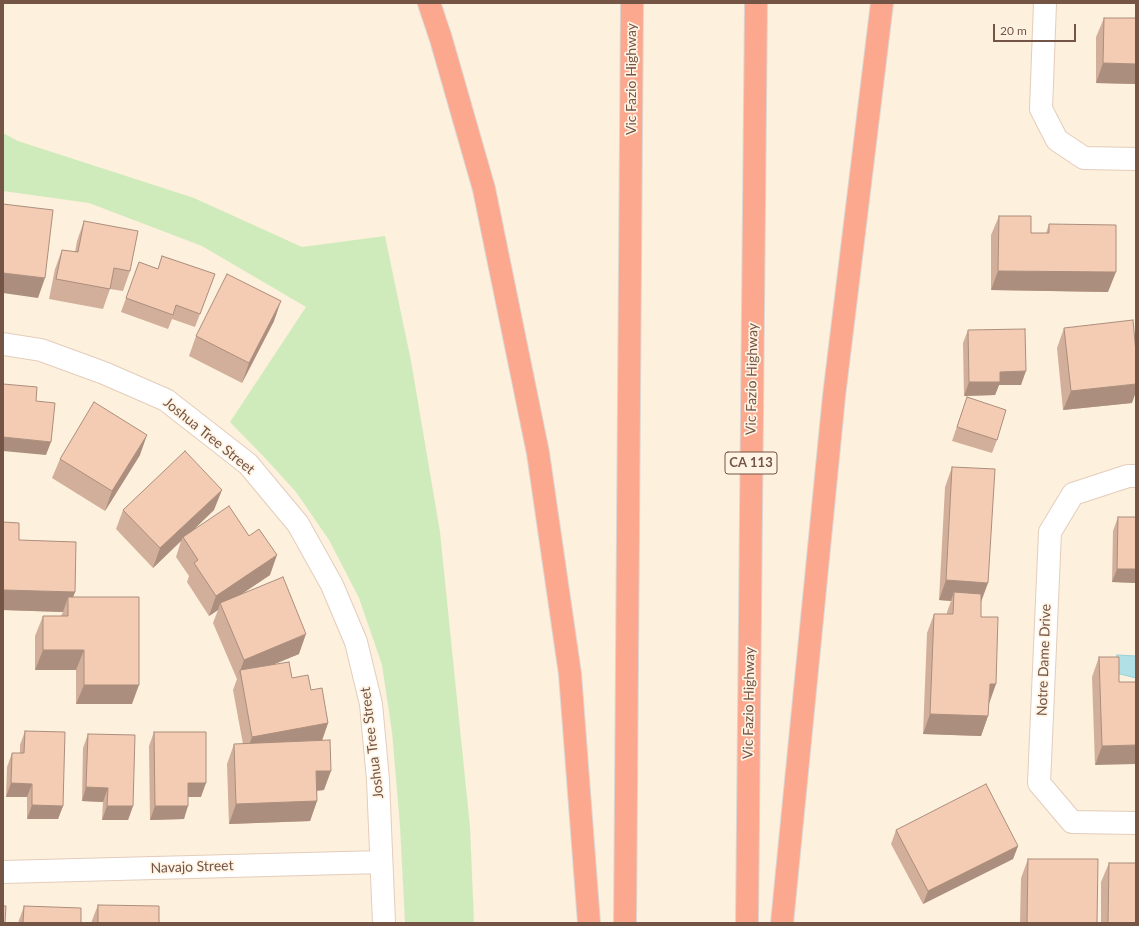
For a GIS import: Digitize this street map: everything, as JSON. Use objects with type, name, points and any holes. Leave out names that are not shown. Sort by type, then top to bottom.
[{"type":"highway","points":[[429,3],[441,39],[484,189],[538,453],[570,674],[589,923]]},
{"type":"highway","name":"Vic Fazio Highway","points":[[625,923],[632,3]]},
{"type":"highway","name":"Vic Fazio Highway","points":[[747,923],[756,3]]},
{"type":"highway","points":[[782,923],[834,396],[882,3]]},
{"type":"street","points":[[1046,3],[1041,109],[1057,140],[1084,158],[1136,159]]},
{"type":"street","name":"Joshua Tree Street","points":[[3,344],[41,350],[166,400],[248,464],[298,524],[332,585],[358,649],[371,704],[378,780],[384,923]]},
{"type":"street","name":"Notre Dame Drive","points":[[1136,476],[1128,476],[1073,494],[1050,532],[1039,783],[1072,822],[1136,823]]},
{"type":"street","name":"Navajo Street","points":[[3,872],[381,862]]},
{"type":"green space","points":[[3,133],[18,141],[194,198],[302,247],[385,236],[411,361],[440,532],[470,827],[474,923],[405,923],[400,826],[392,732],[382,665],[359,598],[329,540],[296,492],[230,422],[306,307],[202,246],[89,203],[3,191]]},
{"type":"water","points":[[1117,655],[1136,656],[1136,678],[1116,673]]},
{"type":"building","points":[[1104,18],[1136,18],[1136,64],[1103,63]]},
{"type":"building","points":[[3,204],[53,210],[45,278],[3,273]]},
{"type":"building","points":[[999,216],[1031,216],[1031,233],[1049,233],[1049,224],[1116,225],[1116,272],[998,271]]},
{"type":"building","points":[[84,221],[138,231],[130,271],[114,268],[110,289],[56,279],[62,250],[78,252]]},
{"type":"building","points":[[162,256],[215,274],[200,314],[176,305],[173,315],[126,298],[139,262],[158,269]]},
{"type":"building","points":[[227,274],[281,301],[249,363],[196,336]]},
{"type":"building","points":[[1133,320],[1136,353],[1136,384],[1071,391],[1064,328]]},
{"type":"building","points":[[1025,329],[1026,371],[1000,372],[1000,382],[969,382],[968,330]]},
{"type":"building","points":[[3,384],[37,387],[36,401],[55,403],[51,442],[3,437]]},
{"type":"building","points":[[967,397],[1006,410],[997,440],[957,427]]},
{"type":"building","points":[[94,402],[147,435],[112,491],[60,459]]},
{"type":"building","points":[[185,451],[222,490],[160,548],[123,510]]},
{"type":"building","points":[[952,467],[995,469],[988,583],[946,580]]},
{"type":"building","points":[[229,506],[249,536],[259,529],[277,555],[216,596],[194,563],[198,560],[183,537]]},
{"type":"building","points":[[1118,517],[1136,517],[1136,569],[1117,569]]},
{"type":"building","points":[[3,522],[19,523],[19,540],[76,542],[75,592],[3,590]]},
{"type":"building","points":[[283,577],[306,634],[244,660],[220,603]]},
{"type":"building","points":[[954,592],[981,594],[981,617],[998,617],[996,684],[990,684],[988,716],[930,714],[934,614],[953,614]]},
{"type":"building","points":[[68,597],[139,597],[139,685],[84,685],[84,650],[43,650],[43,616],[68,616]]},
{"type":"building","points":[[1099,657],[1119,657],[1119,682],[1136,682],[1136,745],[1102,746]]},
{"type":"building","points":[[289,662],[292,678],[308,675],[311,690],[322,688],[328,723],[252,737],[240,670]]},
{"type":"building","points":[[25,731],[65,732],[63,806],[32,805],[32,784],[11,783],[12,753],[24,753]]},
{"type":"building","points":[[154,732],[206,732],[206,783],[188,783],[188,806],[155,806]]},
{"type":"building","points":[[88,734],[135,735],[133,806],[107,806],[108,788],[86,787]]},
{"type":"building","points":[[330,740],[331,771],[316,771],[317,801],[236,804],[234,744]]},
{"type":"building","points":[[986,784],[1018,846],[928,891],[896,830]]},
{"type":"building","points":[[1028,859],[1098,859],[1097,923],[1027,923]]},
{"type":"building","points":[[1109,863],[1136,863],[1136,923],[1108,923]]},
{"type":"building","points":[[98,905],[159,906],[159,923],[98,923]]},
{"type":"building","points":[[3,906],[6,906],[5,923],[3,923]]},
{"type":"building","points":[[24,906],[81,908],[81,923],[23,923]]}]
